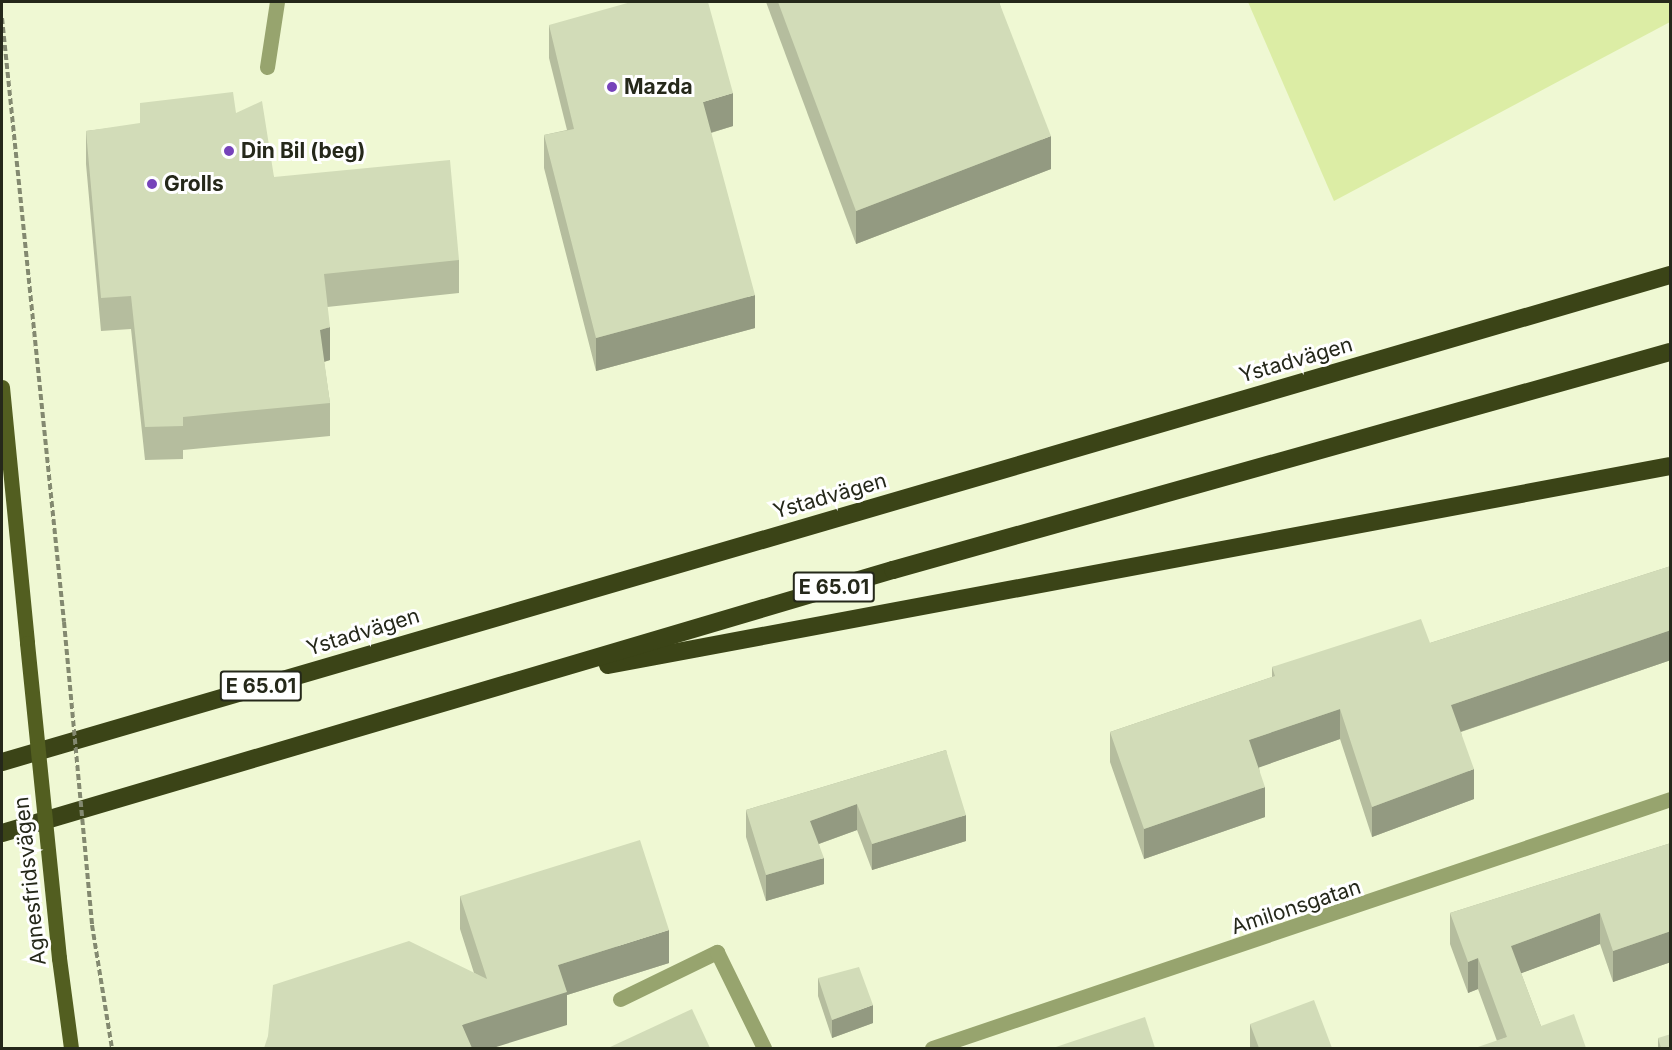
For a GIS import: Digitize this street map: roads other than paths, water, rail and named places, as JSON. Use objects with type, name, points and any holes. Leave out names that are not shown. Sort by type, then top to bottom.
[{"type":"highway","name":"Ystadvägen","points":[[2,762],[1671,275]]},
{"type":"highway","name":"E 65.01","points":[[2,833],[893,570],[1671,352]]},
{"type":"highway","points":[[497,687],[929,601],[1320,535],[1671,466]]},
{"type":"main road","name":"Agnesfridsvägen","points":[[2,387],[58,958],[71,1048]]},
{"type":"street","points":[[267,67],[277,2]]},
{"type":"street","name":"Amilonsgatan","points":[[932,1048],[1671,799]]},
{"type":"street","points":[[620,999],[717,952],[764,1048]]},
{"type":"place","name":"Mazda","points":[[612,87]]},
{"type":"place","name":"Din Bil (beg)","points":[[229,151]]},
{"type":"place","name":"Grolls","points":[[152,184]]}]
